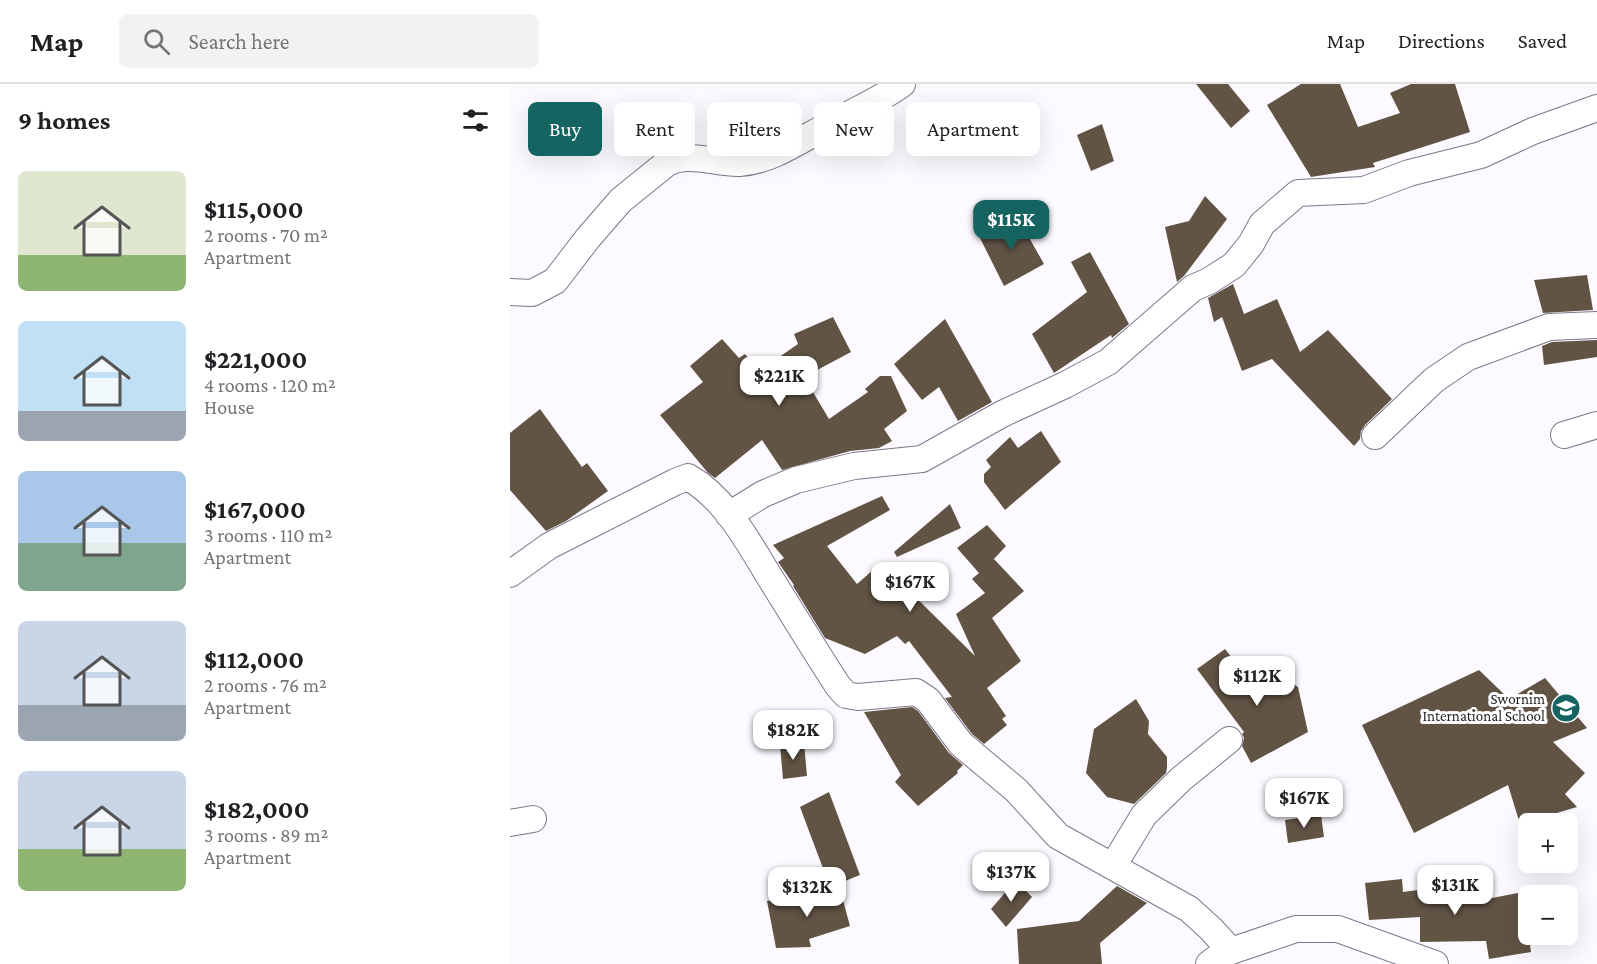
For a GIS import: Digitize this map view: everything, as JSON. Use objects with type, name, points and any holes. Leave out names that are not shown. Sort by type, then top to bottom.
[{"type":"street","points":[[510,292],[532,293],[555,281],[621,200],[653,172],[675,158],[740,163],[770,156],[878,100],[902,84]]},
{"type":"street","points":[[729,515],[763,494],[796,480],[854,466],[922,459],[1002,414],[1108,362],[1193,288],[1234,265],[1251,244],[1262,224],[1298,193],[1364,190],[1409,173],[1481,155],[1533,131],[1597,108]]},
{"type":"street","points":[[1375,436],[1434,380],[1468,357],[1549,327],[1597,325]]},
{"type":"street","points":[[1564,435],[1597,424]]},
{"type":"street","points":[[510,574],[549,546],[688,477],[707,492],[741,531],[837,686],[846,695],[858,697],[916,692],[928,700],[961,744],[1016,790],[1058,836],[1190,909],[1211,929],[1220,958],[1296,929],[1338,929],[1402,950],[1435,964]]},
{"type":"street","points":[[1113,866],[1144,815],[1181,779],[1228,740]]},
{"type":"building","points":[[1196,84],[1228,84],[1250,111],[1231,128]]},
{"type":"building","points":[[1301,84],[1340,84],[1358,127],[1400,113],[1390,93],[1411,84],[1455,84],[1470,132],[1373,163],[1375,167],[1311,177],[1267,105]]},
{"type":"building","points":[[1102,124],[1114,161],[1091,171],[1077,135]]},
{"type":"building","points":[[1205,196],[1227,219],[1177,282],[1165,227],[1189,221]]},
{"type":"building","points":[[1018,218],[1044,264],[1004,286],[979,236]]},
{"type":"building","points":[[1090,252],[1129,324],[1112,338],[1111,335],[1054,373],[1032,334],[1087,292],[1071,262]]},
{"type":"building","points":[[1587,275],[1593,310],[1543,313],[1534,280]]},
{"type":"building","points":[[1233,284],[1244,314],[1277,299],[1300,352],[1328,330],[1392,399],[1365,425],[1360,439],[1354,446],[1272,359],[1242,371],[1222,317],[1214,322],[1208,298]]},
{"type":"building","points":[[833,317],[851,352],[804,377],[829,419],[868,392],[865,389],[880,376],[891,376],[907,411],[884,429],[892,441],[879,448],[850,451],[782,470],[762,440],[715,478],[708,473],[660,415],[703,382],[690,366],[722,339],[739,358],[745,354],[759,371],[798,344],[794,334]]},
{"type":"building","points":[[945,319],[992,402],[958,421],[939,387],[922,400],[894,364]]},
{"type":"building","points":[[1597,340],[1597,357],[1544,365],[1542,346],[1552,342]]},
{"type":"building","points":[[540,409],[582,467],[587,463],[608,491],[566,521],[546,531],[510,490],[510,433]]},
{"type":"building","points":[[1041,431],[1061,462],[1005,510],[984,482],[984,474],[991,467],[986,460],[1010,437],[1018,448]]},
{"type":"building","points":[[882,496],[890,510],[827,546],[857,584],[881,563],[975,656],[956,614],[985,593],[972,579],[979,573],[957,548],[987,525],[1006,546],[992,561],[994,559],[1024,591],[992,618],[1021,661],[987,688],[1006,716],[1002,719],[1007,725],[984,744],[972,734],[945,698],[952,697],[909,641],[905,644],[897,636],[865,654],[825,638],[778,562],[784,558],[773,545]]},
{"type":"building","points":[[950,504],[961,528],[897,557],[894,552]]},
{"type":"building","points":[[1225,649],[1261,694],[1285,678],[1298,687],[1308,732],[1251,763],[1242,746],[1244,732],[1197,669]]},
{"type":"building","points":[[1479,670],[1509,699],[1545,678],[1587,728],[1553,742],[1585,773],[1565,794],[1577,807],[1557,813],[1518,813],[1518,818],[1508,785],[1414,833],[1362,725]]},
{"type":"building","points":[[1136,699],[1149,721],[1148,734],[1167,757],[1167,768],[1166,773],[1134,804],[1107,797],[1086,773],[1094,729]]},
{"type":"building","points":[[912,707],[918,711],[949,753],[963,765],[957,771],[958,773],[918,806],[895,782],[901,775],[864,712]]},
{"type":"building","points":[[804,743],[807,776],[783,779],[780,745]]},
{"type":"building","points":[[829,792],[860,875],[830,887],[800,807]]},
{"type":"building","points":[[1321,815],[1324,837],[1288,843],[1285,820]]},
{"type":"building","points":[[1402,879],[1403,892],[1455,885],[1456,905],[1518,893],[1518,945],[1530,945],[1531,952],[1489,959],[1486,941],[1420,942],[1420,917],[1369,920],[1365,883]]},
{"type":"building","points":[[1016,880],[1032,897],[1006,927],[991,909]]},
{"type":"building","points":[[1117,886],[1147,903],[1100,943],[1102,964],[1019,964],[1017,929],[1079,921]]},
{"type":"building","points":[[840,889],[850,926],[809,939],[811,947],[776,948],[767,901]]},
{"type":"place","name":"Swornim International School","points":[[1566,708]]}]
